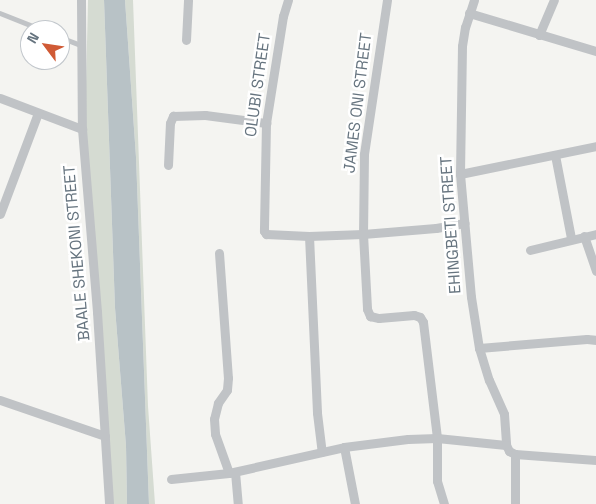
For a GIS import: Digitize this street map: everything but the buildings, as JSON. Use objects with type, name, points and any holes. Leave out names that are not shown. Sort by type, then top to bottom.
[{"type":"street","name":"BAALE SHEKONI STREET","points":[[81,0],[82,129],[109,504]]},
{"type":"street","points":[[186,40],[188,0]]},
{"type":"street","name":"OLUBI STREET","points":[[288,0],[283,16],[266,123],[264,231],[266,234],[309,236]]},
{"type":"street","name":"JAMES ONI STREET","points":[[387,0],[364,154],[362,234],[367,309],[370,316],[378,318],[414,315],[420,317],[423,322],[437,438]]},
{"type":"street","name":"EHINGBETI STREET","points":[[474,0],[469,13],[462,46],[460,174],[470,297],[479,348],[489,380],[504,414],[506,445]]},
{"type":"street","points":[[539,35],[554,0]]},
{"type":"street","points":[[469,13],[596,51]]},
{"type":"street","points":[[0,98],[82,129]]},
{"type":"street","points":[[0,214],[38,113]]},
{"type":"street","points":[[168,165],[170,123],[173,116],[205,115],[266,123]]},
{"type":"street","points":[[460,174],[596,146]]},
{"type":"street","points":[[555,155],[570,238]]},
{"type":"street","points":[[322,452],[317,413],[309,236],[436,228],[465,223]]},
{"type":"street","points":[[530,250],[570,238],[596,234]]},
{"type":"street","points":[[584,236],[596,271]]},
{"type":"street","points":[[219,253],[228,378],[226,390],[218,403],[214,419],[215,434],[232,473],[238,504]]},
{"type":"street","points":[[479,348],[587,339],[596,340]]},
{"type":"street","points":[[0,400],[105,436]]},
{"type":"street","points":[[437,438],[437,481],[444,504]]},
{"type":"street","points":[[171,478],[232,473],[322,452],[408,439],[437,438],[506,445],[508,451],[514,454],[596,460]]},
{"type":"street","points":[[344,448],[355,504]]},
{"type":"street","points":[[514,454],[515,504]]},
{"type":"lane","points":[[0,13],[20,21]]},
{"type":"lane","points":[[70,41],[81,45]]},
{"type":"shaded area","points":[[88,0],[104,0],[115,308],[126,446],[127,504],[107,504],[85,128]]},
{"type":"shaded area","points":[[104,0],[125,0],[136,157],[149,504],[127,504],[126,446],[115,308]]},
{"type":"shaded area","points":[[125,0],[133,0],[148,406],[155,504],[149,504],[136,157]]}]
